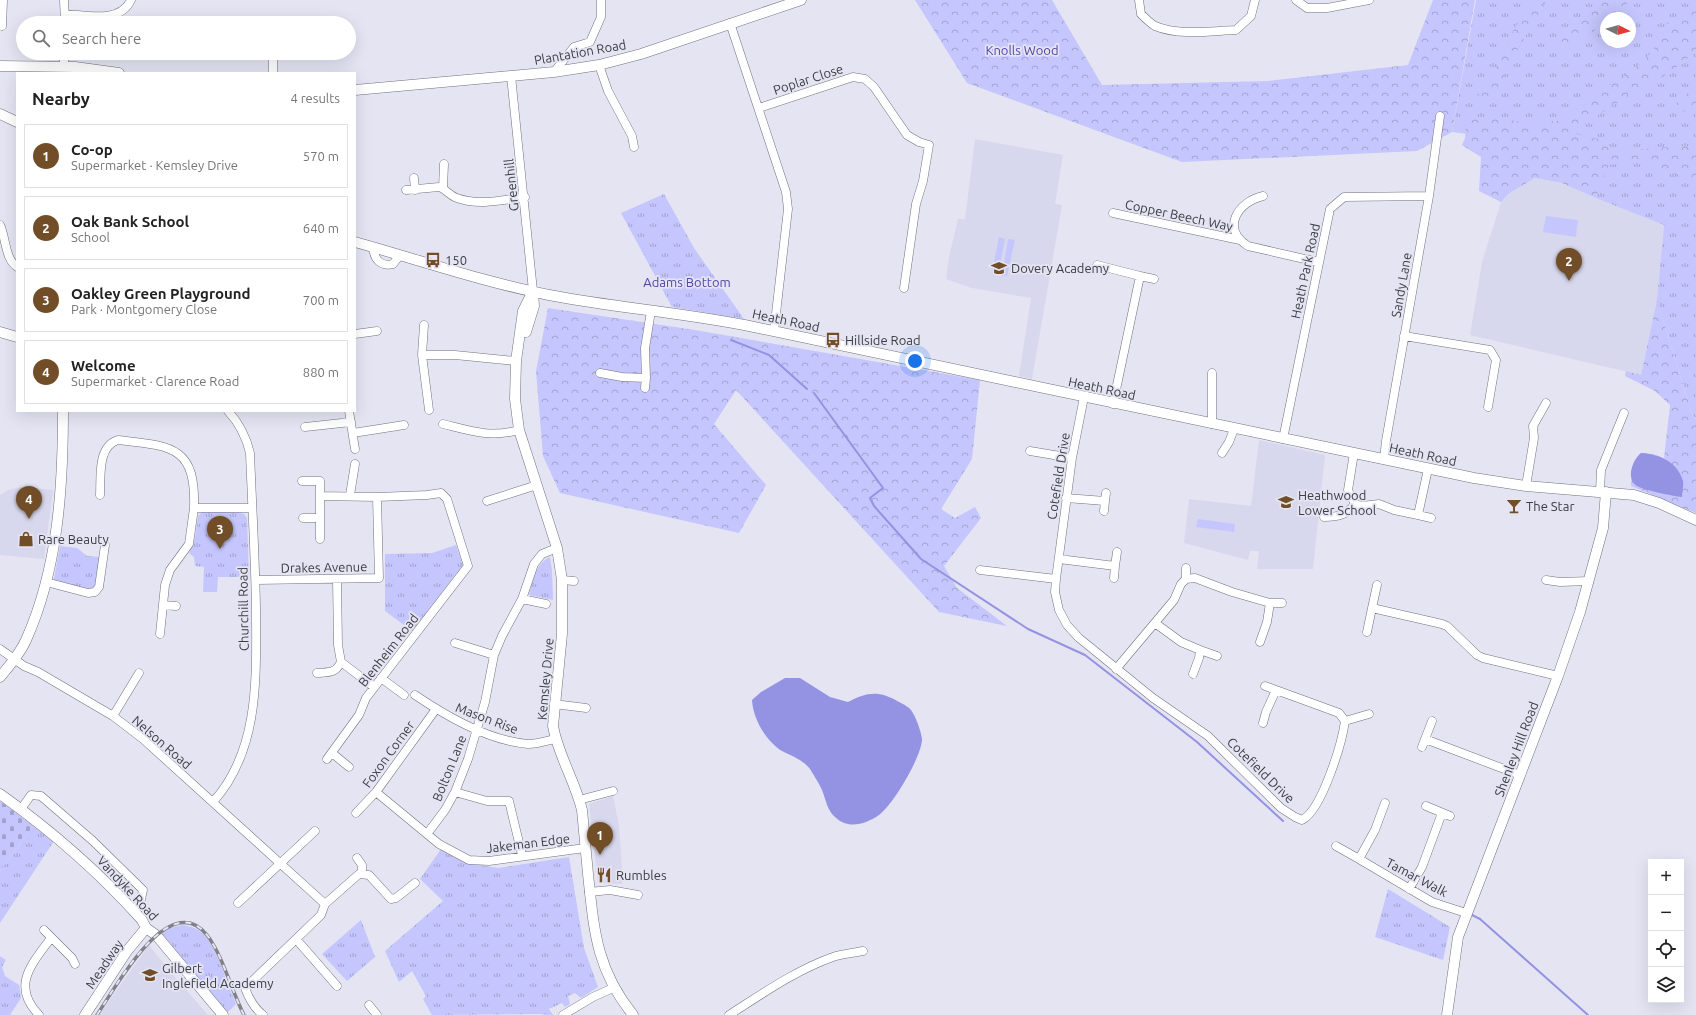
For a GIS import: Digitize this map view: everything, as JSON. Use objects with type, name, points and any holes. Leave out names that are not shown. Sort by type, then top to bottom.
[{"type":"street","points":[[2,26],[3,0]]},
{"type":"street","points":[[64,0],[65,16]]},
{"type":"street","points":[[107,16],[120,12],[132,0]]},
{"type":"street","points":[[554,72],[574,47],[590,42],[601,17],[601,0]]},
{"type":"street","name":"Plantation Road","points":[[356,90],[554,72],[599,65],[641,54],[801,0]]},
{"type":"street","points":[[1139,0],[1141,14],[1154,25],[1189,31],[1236,30],[1251,16],[1255,0]]},
{"type":"street","points":[[1296,0],[1307,8],[1327,8],[1369,0]]},
{"type":"street","points":[[730,23],[786,192],[788,209],[774,331]]},
{"type":"street","points":[[64,60],[64,67]]},
{"type":"street","points":[[273,60],[273,72]]},
{"type":"street","points":[[599,65],[608,91],[632,136],[634,146]]},
{"type":"street","points":[[0,66],[64,67],[110,72]]},
{"type":"street","name":"Greenhill","points":[[511,76],[525,197],[533,291]]},
{"type":"street","name":"Poplar Close","points":[[759,108],[853,77],[865,78],[874,87],[907,135],[919,142],[932,146],[916,204],[904,288]]},
{"type":"street","points":[[0,114],[16,122]]},
{"type":"street","name":"Sandy Lane","points":[[1384,459],[1429,196],[1440,116]]},
{"type":"street","points":[[443,188],[444,164]]},
{"type":"street","points":[[414,178],[416,190]]},
{"type":"street","points":[[406,190],[443,188],[458,198],[485,202],[525,197]]},
{"type":"street","name":"Copper Beech Way","points":[[1240,240],[1234,228],[1236,215],[1243,204],[1252,198],[1263,196]]},
{"type":"street","name":"Heath Park Road","points":[[1283,439],[1330,209],[1344,197],[1429,196]]},
{"type":"street","name":"Copper Beech Way","points":[[1113,213],[1240,240],[1248,246],[1318,262]]},
{"type":"street","points":[[0,225],[5,237],[8,256],[16,267]]},
{"type":"street","name":"Heath Road","points":[[356,242],[533,291],[568,299],[774,331],[1114,404],[1428,469],[1526,486],[1634,495],[1659,503],[1696,520]]},
{"type":"street","points":[[1097,265],[1154,280]]},
{"type":"street","points":[[1114,404],[1140,276]]},
{"type":"street","name":"Kemsley Drive","points":[[533,291],[534,306],[516,362],[515,399],[519,430],[557,548],[562,580],[562,634],[553,726],[555,739],[579,800],[594,931],[601,960],[613,988],[632,1015]]},
{"type":"street","points":[[645,388],[645,348],[651,311]]},
{"type":"street","points":[[424,324],[422,355],[429,410]]},
{"type":"street","points":[[356,334],[377,331]]},
{"type":"street","points":[[0,332],[16,337]]},
{"type":"street","points":[[1404,336],[1490,350],[1496,360],[1488,407]]},
{"type":"street","points":[[422,355],[456,355],[516,362]]},
{"type":"street","points":[[600,373],[622,377],[646,378]]},
{"type":"street","points":[[1212,373],[1212,424]]},
{"type":"street","name":"Cotefield Drive","points":[[1084,397],[1072,458],[1056,579],[1055,592],[1059,610],[1066,625],[1116,669],[1172,712],[1208,736],[1281,808],[1294,817],[1302,820],[1307,818],[1321,797],[1333,768],[1344,731],[1345,721]]},
{"type":"street","points":[[1526,486],[1534,438],[1534,426],[1546,403]]},
{"type":"street","points":[[0,677],[26,641],[46,582],[54,544],[59,494],[63,412]]},
{"type":"street","name":"Churchill Road","points":[[213,802],[234,774],[243,751],[252,715],[256,669],[256,580],[250,453],[247,438],[240,425],[229,412]]},
{"type":"street","points":[[349,412],[355,449]]},
{"type":"street","points":[[1603,492],[1601,470],[1624,413]]},
{"type":"street","points":[[305,427],[350,422]]},
{"type":"street","points":[[443,424],[481,434],[500,434],[519,430]]},
{"type":"street","points":[[353,433],[404,425]]},
{"type":"street","points":[[1222,453],[1229,442],[1234,429]]},
{"type":"street","points":[[100,495],[103,457],[106,449],[114,442],[129,442],[162,447],[182,455],[190,469],[193,480],[194,508],[189,544],[170,570],[165,585],[160,634]]},
{"type":"street","points":[[1030,451],[1072,458]]},
{"type":"street","points":[[1354,453],[1348,490],[1355,504],[1362,506],[1378,504],[1394,510],[1431,518]]},
{"type":"street","points":[[350,495],[355,464]]},
{"type":"street","points":[[1418,515],[1428,469]]},
{"type":"street","points":[[302,481],[320,480],[320,539]]},
{"type":"street","points":[[487,501],[537,485]]},
{"type":"street","name":"Shenley Hill Road","points":[[1447,1015],[1458,937],[1558,676],[1589,581],[1603,528],[1603,492]]},
{"type":"street","name":"Blenheim Road","points":[[349,767],[330,756],[359,715],[366,698],[468,566],[447,499],[441,493],[377,497]]},
{"type":"street","points":[[320,496],[350,495],[377,497]]},
{"type":"street","name":"Drakes Avenue","points":[[256,580],[378,578],[377,497]]},
{"type":"street","points":[[1066,498],[1105,497],[1104,511]]},
{"type":"street","points":[[1324,517],[1340,516],[1349,511],[1355,504]]},
{"type":"street","points":[[194,508],[252,508]]},
{"type":"street","points":[[303,518],[320,518]]},
{"type":"street","points":[[46,582],[88,593],[95,592],[99,587],[105,545]]},
{"type":"street","name":"Bolton Lane","points":[[427,834],[445,810],[455,792],[486,702],[494,655],[502,636],[522,599],[534,564],[542,554],[557,548]]},
{"type":"street","points":[[1114,578],[1117,552]]},
{"type":"street","points":[[1059,559],[1115,566]]},
{"type":"street","points":[[1186,568],[1186,579]]},
{"type":"street","points":[[980,570],[1056,579]]},
{"type":"street","points":[[1116,669],[1174,600],[1181,584],[1186,579],[1195,578],[1232,592],[1270,603],[1282,603]]},
{"type":"street","points":[[317,673],[333,672],[338,668],[341,662],[338,645],[337,579]]},
{"type":"street","points":[[562,580],[574,581]]},
{"type":"street","points":[[1546,580],[1560,582],[1589,581]]},
{"type":"street","points":[[1367,632],[1377,585]]},
{"type":"street","points":[[522,599],[546,604]]},
{"type":"street","points":[[1260,642],[1267,622],[1270,603]]},
{"type":"street","points":[[163,605],[176,606]]},
{"type":"street","points":[[1372,608],[1442,624],[1447,626],[1477,655],[1483,658],[1558,676]]},
{"type":"street","points":[[1155,624],[1180,642],[1217,656]]},
{"type":"street","points":[[455,643],[494,655]]},
{"type":"street","name":"Nelson Road","points":[[0,649],[14,659],[113,716],[143,739],[325,904]]},
{"type":"street","points":[[1193,674],[1200,650]]},
{"type":"street","points":[[341,662],[374,687]]},
{"type":"street","points":[[113,716],[139,673]]},
{"type":"street","points":[[381,678],[404,695]]},
{"type":"street","points":[[1265,686],[1339,713],[1345,721],[1369,714]]},
{"type":"street","points":[[1263,723],[1266,712],[1276,690]]},
{"type":"street","name":"Mason Rise","points":[[416,694],[436,708],[477,729],[517,742],[530,744],[555,739]]},
{"type":"street","points":[[554,704],[586,708]]},
{"type":"street","name":"Foxon Corner","points":[[356,813],[376,792],[436,708]]},
{"type":"street","points":[[1432,721],[1423,743],[1520,775]]},
{"type":"street","points":[[579,800],[613,791]]},
{"type":"street","name":"Jakeman Edge","points":[[376,792],[439,844],[469,860],[489,861],[522,855],[585,848]]},
{"type":"street","points":[[455,792],[487,801],[509,801],[522,855]]},
{"type":"street","name":"Vandyke Road","points":[[0,794],[58,837],[87,863],[133,909],[142,920],[146,928],[156,936],[223,1015]]},
{"type":"street","points":[[21,809],[31,795],[41,796],[93,841],[143,890],[140,904],[133,909]]},
{"type":"street","points":[[1359,859],[1375,830],[1385,803]]},
{"type":"street","points":[[1409,889],[1422,867],[1446,814],[1426,806]]},
{"type":"street","points":[[238,903],[315,831]]},
{"type":"street","name":"Tamar Walk","points":[[1336,846],[1432,902],[1466,913]]},
{"type":"street","points":[[357,858],[362,865],[362,873]]},
{"type":"street","points":[[362,873],[369,876],[391,899],[396,898],[415,883]]},
{"type":"street","points":[[264,1015],[257,1010],[248,998],[245,988],[321,915],[325,904],[362,873]]},
{"type":"street","points":[[589,892],[610,890],[638,895]]},
{"type":"street","name":"Meadway","points":[[85,1015],[127,951],[146,928]]},
{"type":"street","points":[[44,930],[72,958],[75,964]]},
{"type":"street","points":[[40,1015],[29,1003],[25,986],[28,972],[51,938]]},
{"type":"street","points":[[296,939],[337,986]]},
{"type":"street","points":[[730,1015],[784,981],[815,964],[834,956],[863,951]]},
{"type":"street","points":[[563,1015],[593,997],[613,988]]},
{"type":"street","points":[[369,1005],[377,1015]]},
{"type":"shaded area","name":"Dovery Academy","points":[[975,139],[1063,155],[1055,204],[1062,205],[1032,379],[1019,376],[1031,298],[972,288],[946,279],[949,257],[958,219],[965,219]]},
{"type":"shaded area","points":[[1535,178],[1562,183],[1664,225],[1657,300],[1641,375],[1470,335],[1482,262],[1501,202],[1508,194]]},
{"type":"shaded area","name":"Heathwood Lower School","points":[[1259,440],[1325,455],[1313,569],[1257,569],[1259,551],[1250,551],[1248,560],[1184,543],[1189,499],[1251,506]]},
{"type":"shaded area","points":[[1641,453],[1661,457],[1677,469],[1683,481],[1682,497],[1645,489],[1633,483],[1631,474],[1633,464]]},
{"type":"shaded area","points":[[21,487],[53,490],[44,559],[0,555],[0,495],[8,490]]},
{"type":"shaded area","points":[[785,678],[800,678],[830,697],[848,702],[867,694],[879,694],[892,698],[911,710],[921,732],[921,747],[906,780],[892,801],[879,815],[868,821],[857,824],[840,821],[830,811],[821,787],[810,769],[801,761],[776,747],[761,729],[755,715],[752,700],[761,692]]},
{"type":"shaded area","points":[[613,796],[619,826],[623,884],[598,883],[589,804]]},
{"type":"shaded area","name":"Gilbert Inglefield Academy","points":[[149,945],[168,969],[208,1015],[99,1015]]},
{"type":"green space","name":"Knolls Wood","points":[[915,0],[1052,0],[1102,85],[1268,81],[1408,65],[1433,0],[1475,0],[1452,132],[1417,151],[1182,162],[967,83]]},
{"type":"green space","points":[[1476,0],[1696,0],[1696,419],[1693,417],[1657,300],[1664,225],[1596,198],[1509,139],[1452,132]]},
{"type":"green space","points":[[1533,0],[1547,0],[1515,54],[1490,105],[1475,101],[1495,69],[1513,31]]},
{"type":"green space","points":[[1603,0],[1631,0],[1617,12],[1600,12],[1600,27],[1561,54],[1562,38],[1574,24]]},
{"type":"green space","points":[[1689,9],[1696,9],[1696,52],[1652,85],[1629,95],[1572,132],[1585,137],[1607,140],[1610,147],[1618,151],[1682,146],[1696,147],[1696,183],[1684,181],[1667,169],[1650,167],[1639,159],[1609,165],[1596,198],[1562,183],[1535,178],[1508,194],[1501,202],[1479,191],[1481,157],[1462,145],[1465,138],[1466,119],[1491,118],[1515,121],[1531,126],[1543,122],[1565,121],[1611,84],[1638,66],[1654,50],[1656,37],[1667,23],[1679,18]]},
{"type":"green space","points":[[1696,91],[1696,109],[1675,113],[1676,104],[1678,101],[1687,94]]},
{"type":"green space","name":"Adams Bottom","points":[[664,194],[694,248],[744,319],[672,307],[621,213]]},
{"type":"green space","points":[[1546,216],[1578,220],[1576,237],[1543,232]]},
{"type":"green space","points":[[999,237],[1005,239],[998,274],[992,273]]},
{"type":"green space","points":[[1008,239],[1015,240],[1007,276],[1002,275]]},
{"type":"green space","points":[[1657,300],[1693,417],[1696,419],[1696,513],[1631,486],[1633,464],[1637,456],[1641,453],[1653,454],[1664,458],[1670,405],[1655,391],[1625,376],[1626,371],[1641,375]]},
{"type":"green space","points":[[548,308],[695,330],[980,380],[972,459],[941,509],[955,518],[975,507],[981,518],[944,566],[957,588],[1007,626],[939,612],[736,390],[714,424],[766,485],[739,533],[560,493],[543,456],[536,371]]},
{"type":"green space","points":[[202,512],[238,512],[244,514],[247,518],[249,577],[218,577],[217,592],[203,592],[204,567],[195,566],[194,557],[189,553],[195,538],[198,516]]},
{"type":"green space","points":[[1198,519],[1235,524],[1234,532],[1196,527]]},
{"type":"green space","points":[[456,545],[463,565],[412,631],[385,611],[385,554],[432,553]]},
{"type":"green space","points":[[60,546],[77,548],[87,556],[100,557],[96,585],[89,591],[56,582],[54,579]]},
{"type":"green space","points":[[550,557],[553,600],[529,595],[535,573],[541,564]]},
{"type":"green space","points":[[0,801],[34,825],[0,871]]},
{"type":"green space","points":[[34,825],[54,841],[0,923],[0,871]]},
{"type":"green space","points":[[441,849],[467,863],[498,868],[569,857],[584,948],[598,987],[581,998],[575,993],[568,996],[570,1004],[565,1007],[562,1003],[549,1009],[553,1015],[432,1015],[423,999],[426,996],[412,971],[399,982],[385,951],[443,901],[420,879]]},
{"type":"green space","points":[[1388,889],[1450,927],[1443,960],[1375,937]]},
{"type":"green space","points":[[361,920],[375,957],[347,981],[322,954]]},
{"type":"green space","points":[[183,925],[195,928],[203,933],[214,949],[236,1004],[227,1013],[162,933],[169,928]]},
{"type":"green space","points":[[0,956],[6,960],[2,967],[5,976],[19,985],[21,998],[10,1015],[0,1015]]},
{"type":"waterway","points":[[731,340],[769,355],[807,389]]},
{"type":"waterway","points":[[814,393],[883,488],[870,498],[874,506],[921,559],[1028,629],[1085,655],[1197,742],[1283,821]]},
{"type":"waterway","points":[[1472,915],[1480,919],[1588,1015]]},
{"type":"railway","points":[[97,1015],[129,966],[144,948],[160,933],[176,924],[192,924],[207,935],[217,952],[244,1015]]},
{"type":"place","name":"150","points":[[433,260]]},
{"type":"place","name":"Dovery Academy","points":[[999,268]]},
{"type":"place","name":"Oak Bank School","points":[[1569,281]]},
{"type":"place","name":"Hillside Road","points":[[833,340]]},
{"type":"place","name":"Heathwood Lower School","points":[[1286,502]]},
{"type":"place","name":"The Star","points":[[1514,506]]},
{"type":"place","name":"Welcome","points":[[29,519]]},
{"type":"place","name":"Rare Beauty","points":[[26,539]]},
{"type":"place","name":"Oakley Green Playground","points":[[220,549]]},
{"type":"place","name":"Co-op","points":[[600,855]]},
{"type":"place","name":"Rumbles","points":[[604,875]]},
{"type":"place","name":"Gilbert Inglefield Academy","points":[[150,975]]}]
